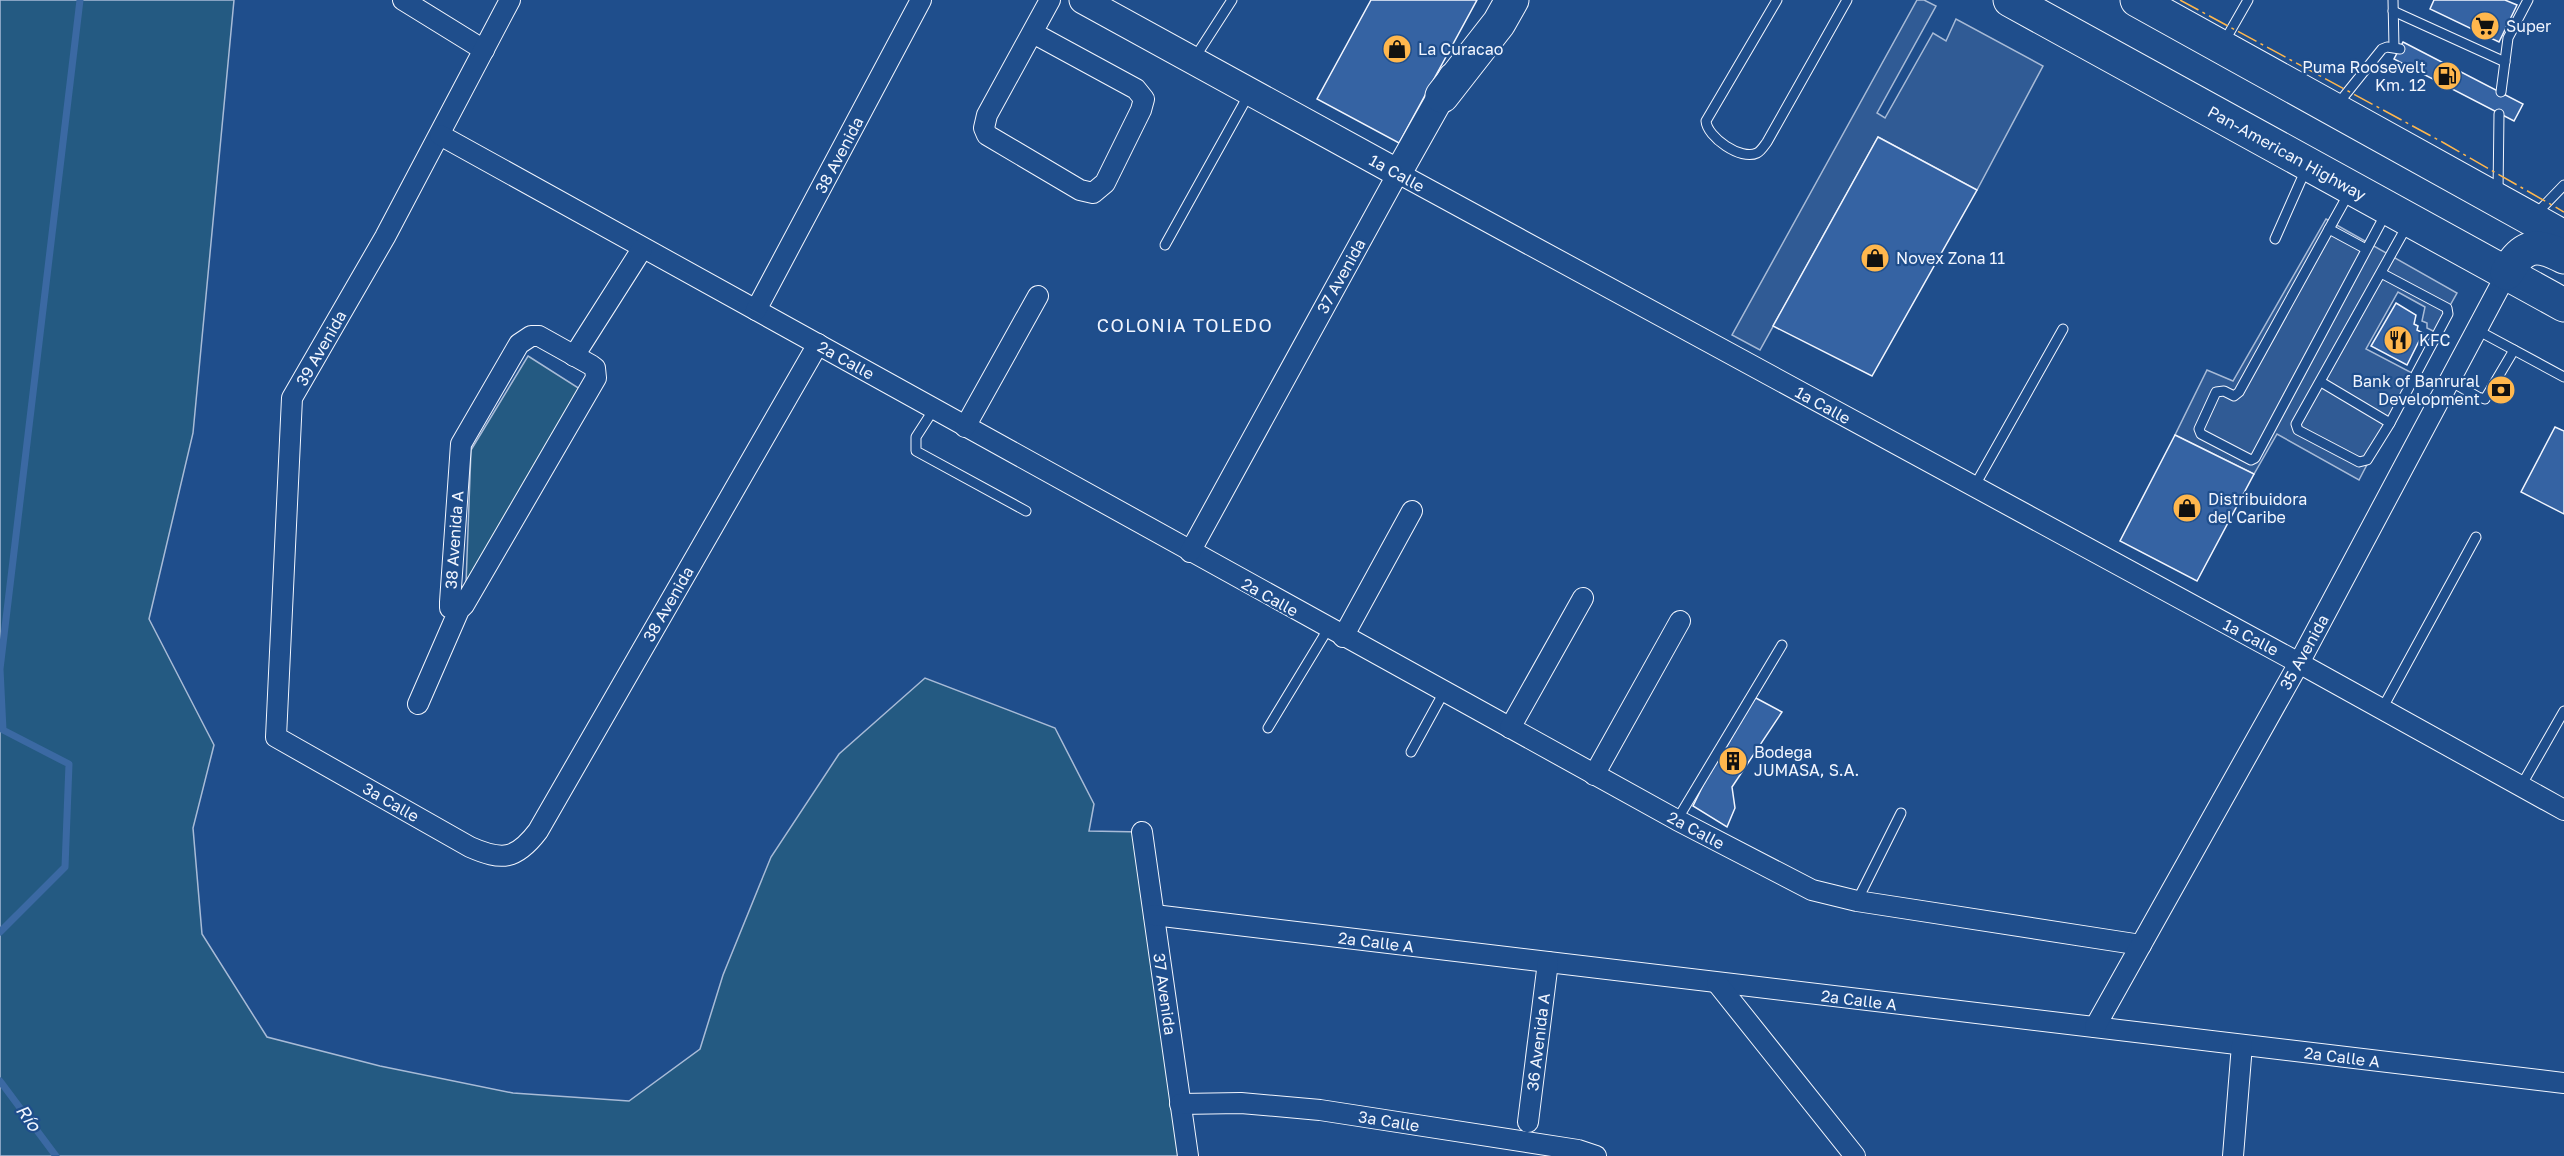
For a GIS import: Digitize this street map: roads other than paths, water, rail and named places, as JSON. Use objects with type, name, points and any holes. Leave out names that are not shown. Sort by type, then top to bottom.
[{"type":"highway","points":[[1442,96],[1499,23],[1512,0]]},
{"type":"highway","name":"Pan-American Highway","points":[[2021,3],[2308,165],[2564,305]]},
{"type":"highway","points":[[2152,3],[2222,47],[2564,237]]},
{"type":"highway","points":[[2507,273],[2514,260],[2526,250],[2541,248],[2564,257]]},
{"type":"street","points":[[403,0],[484,50]]},
{"type":"street","name":"39 Avenida","points":[[276,737],[292,398],[440,135],[510,0]]},
{"type":"street","name":"38 Avenida","points":[[756,310],[921,0]]},
{"type":"street","points":[[1033,33],[1136,89],[1143,99],[1142,110],[1105,183],[1094,193],[1080,190],[987,135],[984,128],[987,115],[1050,0]]},
{"type":"street","name":"1a Calle","points":[[1083,0],[2299,663],[2564,810]]},
{"type":"street","name":"37 Avenida","points":[[1190,552],[1493,0]]},
{"type":"street","name":"2a Calle","points":[[440,135],[1335,633],[1677,820],[1812,890],[1857,901],[2141,945]]},
{"type":"street","points":[[574,356],[642,249]]},
{"type":"street","name":"35 Avenida","points":[[2095,1027],[2299,663],[2507,273]]},
{"type":"street","points":[[965,427],[1038,296]]},
{"type":"street","name":"38 Avenida A","points":[[539,336],[574,356],[595,368],[596,378],[464,605],[459,610],[450,608],[461,444],[519,344],[525,339],[539,336]]},
{"type":"street","name":"38 Avenida","points":[[509,855],[527,845],[538,831],[818,344]]},
{"type":"street","points":[[1335,633],[1412,511]]},
{"type":"street","points":[[1510,728],[1583,598]]},
{"type":"street","points":[[418,704],[459,610]]},
{"type":"street","points":[[1594,775],[1680,621]]},
{"type":"street","name":"3a Calle","points":[[276,737],[470,847],[489,855],[509,855]]},
{"type":"street","name":"37 Avenida","points":[[1142,832],[1188,1156]]},
{"type":"street","name":"2a Calle A","points":[[1154,915],[2564,1083]]},
{"type":"street","name":"36 Avenida A","points":[[1528,1122],[1548,962]]},
{"type":"street","points":[[1717,983],[1855,1156]]},
{"type":"street","points":[[2234,1156],[2242,1045]]},
{"type":"street","name":"3a Calle","points":[[1180,1104],[1241,1102],[1320,1110],[1578,1150],[1596,1156]]},
{"type":"lane","points":[[1193,61],[1232,0]]},
{"type":"lane","points":[[1776,0],[1706,121],[1710,133],[1727,147],[1747,154],[1757,153],[1767,142],[1847,0]]},
{"type":"lane","points":[[2222,47],[2248,0]]},
{"type":"lane","points":[[2334,109],[2382,49],[2397,48],[2393,0]]},
{"type":"lane","points":[[2501,92],[2508,38],[2528,0]]},
{"type":"lane","points":[[2393,11],[2505,62]]},
{"type":"lane","points":[[1165,245],[1250,92]]},
{"type":"lane","points":[[2498,200],[2499,114]]},
{"type":"lane","points":[[2275,239],[2308,165]]},
{"type":"lane","points":[[2531,219],[2564,185]]},
{"type":"lane","points":[[2352,188],[2239,392],[2234,396],[2224,391],[2216,392],[2199,429],[2201,434],[2251,459],[2255,458],[2366,249],[2400,214]]},
{"type":"lane","points":[[2381,273],[2446,308],[2448,314],[2390,423],[2364,462],[2359,462],[2298,430],[2296,424],[2381,273],[2400,214]]},
{"type":"lane","points":[[2329,229],[2366,249]]},
{"type":"lane","points":[[1974,487],[2063,329]]},
{"type":"lane","points":[[2476,330],[2564,377]]},
{"type":"lane","points":[[2450,381],[2478,398],[2485,399],[2514,350]]},
{"type":"lane","points":[[2321,382],[2390,423]]},
{"type":"lane","points":[[934,409],[916,437],[916,451],[1026,511]]},
{"type":"lane","points":[[2382,709],[2476,537]]},
{"type":"lane","points":[[1268,728],[1335,633]]},
{"type":"lane","points":[[1677,820],[1782,645]]},
{"type":"lane","points":[[1411,752],[1444,692]]},
{"type":"lane","points":[[2521,786],[2564,711]]},
{"type":"lane","points":[[1857,901],[1901,813]]},
{"type":"waterway","points":[[0,932],[65,867],[69,764],[3,730],[0,669],[80,0]]},
{"type":"waterway","name":"Río","points":[[0,1081],[56,1156]]},
{"type":"place","name":"Super","points":[[2485,26]]},
{"type":"place","name":"La Curacao","points":[[1397,49]]},
{"type":"place","name":"Puma Roosevelt Km. 12","points":[[2447,76]]},
{"type":"place","name":"Novex Zona 11","points":[[1875,258]]},
{"type":"place","name":"KFC","points":[[2398,340]]},
{"type":"place","name":"Bank of Banrural Development","points":[[2501,390]]},
{"type":"place","name":"Distribuidora del Caribe","points":[[2187,508]]},
{"type":"place","name":"Bodega JUMASA, S.A.","points":[[1733,761]]},
{"type":"district","name":"COLONIA TOLEDO","points":[[1185,326]]}]
